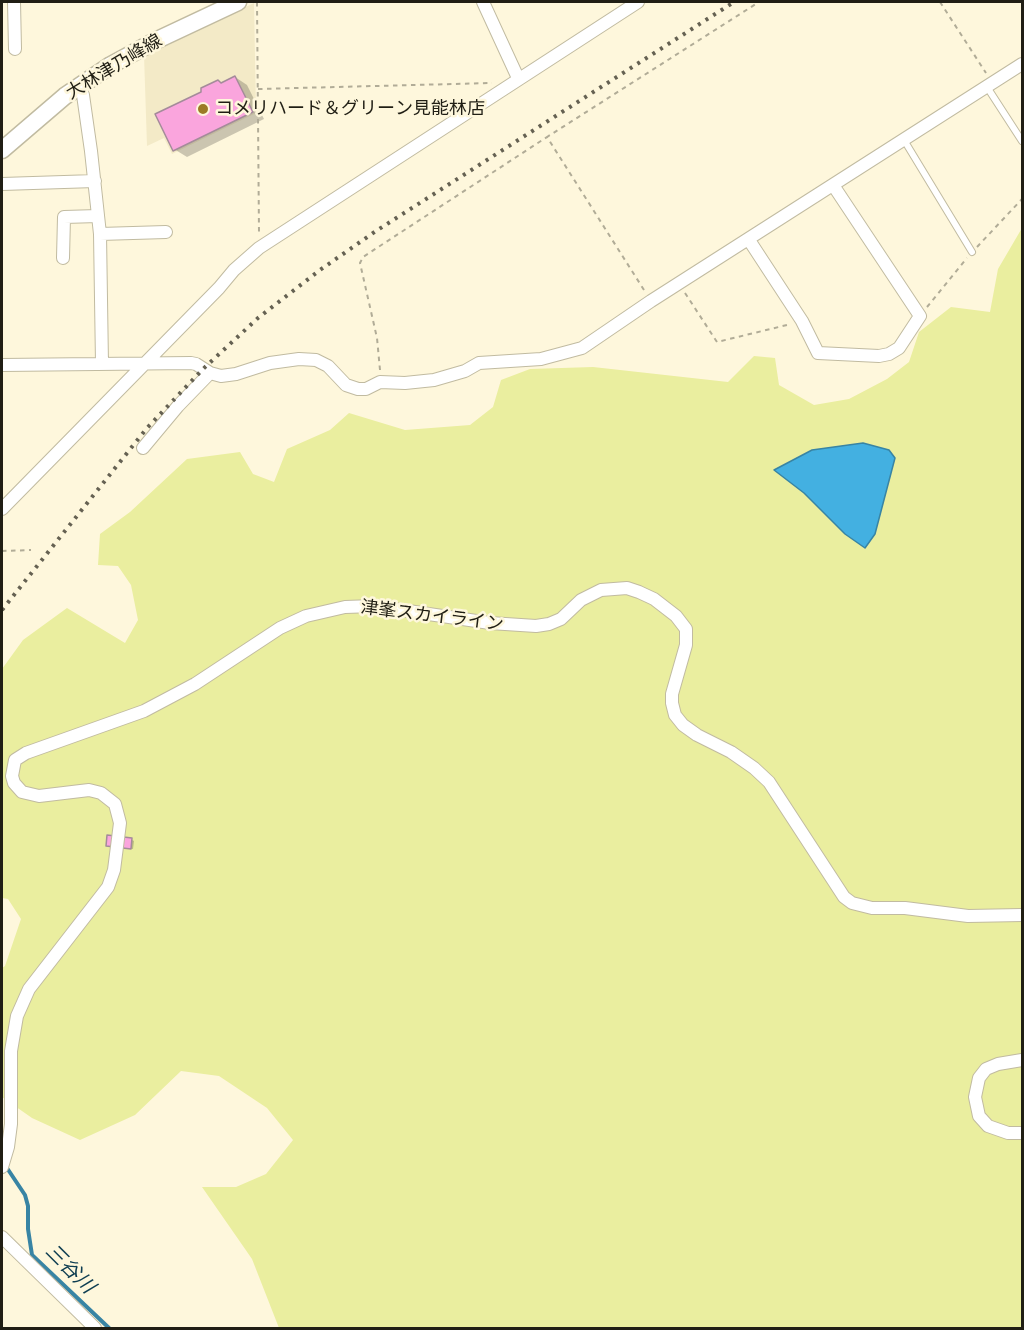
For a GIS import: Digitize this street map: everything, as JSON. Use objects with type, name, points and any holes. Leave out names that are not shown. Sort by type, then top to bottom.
[{"type":"main road","name":"大林津乃峰線","points":[[2,150],[49,108],[111,65],[154,40],[238,2]]},
{"type":"street","points":[[14,2],[15,49]]},
{"type":"street","points":[[483,2],[514,81]]},
{"type":"street","points":[[2,509],[234,270],[259,248],[638,2]]},
{"type":"street","points":[[2,365],[191,363],[221,376],[236,374],[270,363],[298,359],[316,360],[328,366],[346,385],[366,389],[380,382],[405,383],[434,380],[465,371],[479,363],[542,359],[582,348],[651,301],[1023,64]]},
{"type":"street","points":[[79,86],[83,95],[100,234],[102,364]]},
{"type":"street","points":[[2,184],[95,182]]},
{"type":"street","points":[[749,240],[802,321],[818,353],[879,356],[889,354],[899,348],[920,316],[833,185]]},
{"type":"street","points":[[63,258],[64,217],[98,216]]},
{"type":"street","points":[[100,234],[166,232]]},
{"type":"street","points":[[143,448],[178,406],[210,373]]},
{"type":"street","name":"津峯スカイライン","points":[[2,1167],[8,1147],[11,1051],[17,1016],[29,989],[108,887],[114,870],[120,824],[115,804],[101,793],[88,790],[39,796],[22,792],[13,780],[12,771],[15,760],[26,753],[144,711],[195,684],[280,628],[306,616],[345,607],[374,606],[490,623],[536,626],[549,624],[561,618],[581,600],[601,590],[627,588],[639,592],[654,599],[676,616],[687,629],[687,645],[672,694],[675,715],[683,725],[697,735],[739,757],[769,782],[844,897],[861,906],[872,908],[915,909],[968,916],[1023,915]]},
{"type":"street","points":[[1023,1060],[998,1064],[986,1070],[979,1078],[975,1097],[979,1116],[988,1126],[1008,1133],[1023,1133]]},
{"type":"street","points":[[2,1237],[95,1329]]},
{"type":"lane","points":[[990,85],[1023,141]]},
{"type":"lane","points":[[904,140],[972,252]]},
{"type":"path","points":[[257,2],[259,248]]},
{"type":"path","points":[[380,382],[377,338],[360,263],[363,257],[759,2]]},
{"type":"path","points":[[940,2],[990,85]]},
{"type":"path","points":[[258,89],[514,81]]},
{"type":"path","points":[[548,137],[651,301]]},
{"type":"path","points":[[920,316],[972,252],[1023,199]]},
{"type":"path","points":[[679,284],[717,342],[802,321]]},
{"type":"path","points":[[2,551],[32,550]]},
{"type":"shaded area","points":[[254,3],[256,113],[172,154],[164,138],[147,146],[144,55]]},
{"type":"green space","points":[[1022,228],[1022,1328],[279,1328],[252,1259],[202,1187],[236,1187],[266,1174],[293,1140],[267,1108],[219,1076],[181,1071],[135,1115],[80,1140],[32,1118],[2,1097],[2,968],[5,966],[21,919],[8,899],[2,898],[2,669],[23,640],[67,608],[125,643],[138,620],[131,585],[118,566],[98,565],[100,534],[130,512],[187,459],[240,452],[253,474],[274,482],[287,449],[330,430],[349,413],[405,430],[470,425],[493,407],[501,380],[530,369],[593,367],[728,382],[754,356],[775,358],[779,385],[814,405],[849,399],[887,379],[909,362],[919,332],[951,307],[990,312],[998,269]]},
{"type":"water","points":[[863,443],[889,450],[895,458],[875,534],[865,548],[845,534],[804,493],[774,470],[812,450]]},
{"type":"building","points":[[235,76],[253,112],[173,151],[155,114],[201,92],[201,88],[218,80],[221,83]]},
{"type":"building","points":[[107,835],[132,838],[131,849],[106,846]]},
{"type":"waterway","name":"三谷川","points":[[5,1165],[25,1195],[32,1255],[109,1328]]},
{"type":"railway","points":[[2,610],[147,428],[203,369],[258,318],[320,270],[376,231],[734,2]]},
{"type":"place","name":"コメリハード＆グリーン見能林店","points":[[203,109]]}]
